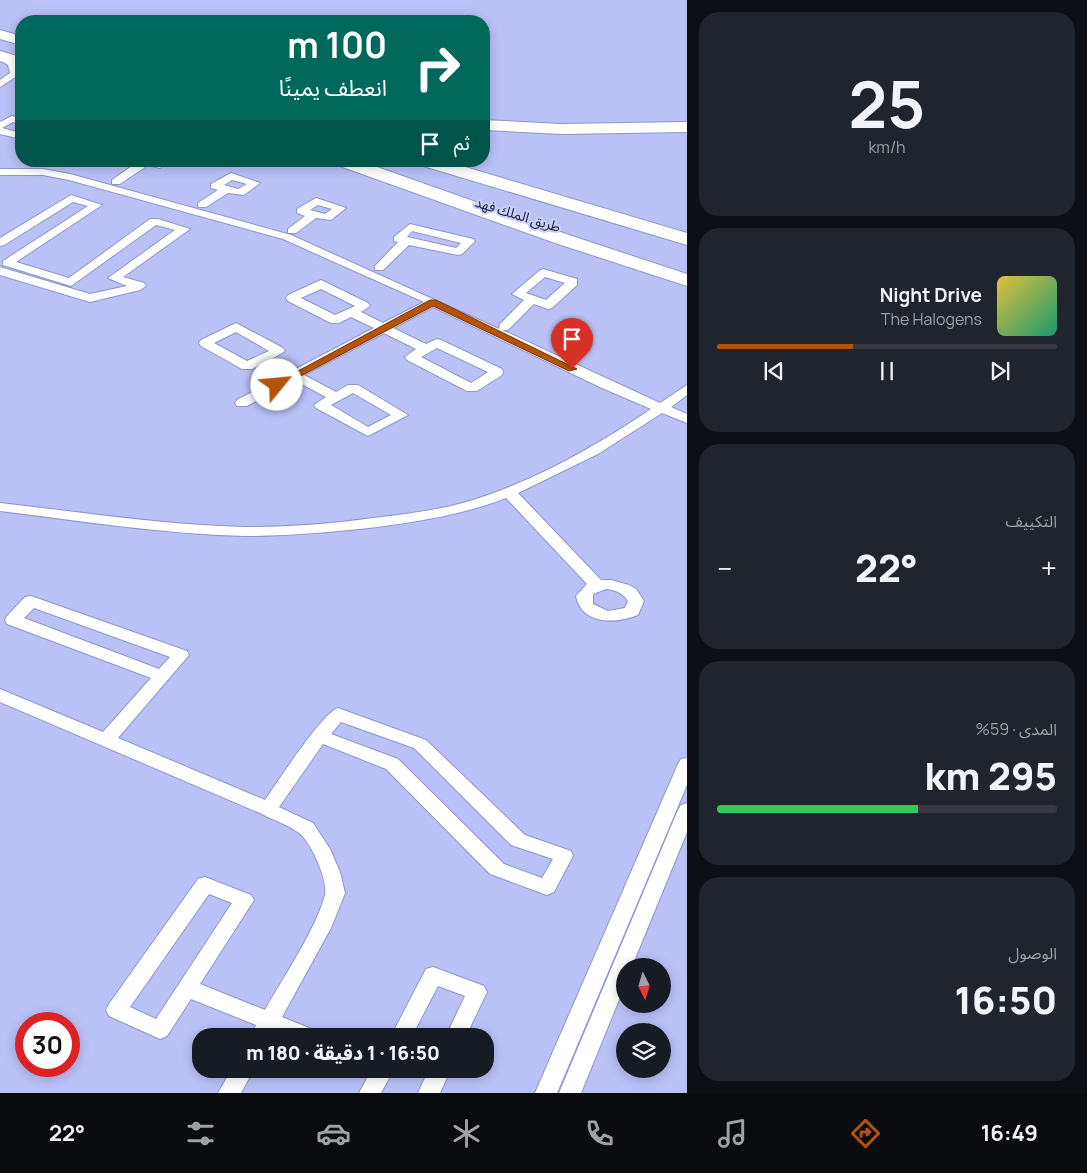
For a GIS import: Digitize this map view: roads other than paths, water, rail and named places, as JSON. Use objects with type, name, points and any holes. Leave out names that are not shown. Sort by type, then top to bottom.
[{"type":"highway","points":[[0,34],[15,39]]},
{"type":"highway","points":[[0,56],[15,60]]},
{"type":"highway","points":[[490,125],[561,129],[687,127]]},
{"type":"highway","points":[[360,167],[562,239],[687,280]]},
{"type":"highway","name":"طريق الملك فهد","points":[[368,167],[687,267]]},
{"type":"highway","name":"طريق الملك فهد","points":[[446,167],[687,239]]},
{"type":"street","points":[[0,56],[12,64],[15,74],[0,84]]},
{"type":"street","points":[[0,92],[15,84]]},
{"type":"street","points":[[0,126],[12,118],[15,119]]},
{"type":"street","points":[[0,131],[15,135]]},
{"type":"street","points":[[0,166],[15,165]]},
{"type":"street","points":[[54,167],[199,208],[292,231],[379,268],[504,327],[664,405],[687,419]]},
{"type":"street","points":[[84,201],[136,167]]},
{"type":"street","points":[[0,172],[43,172],[110,184]]},
{"type":"street","points":[[173,226],[227,189]]},
{"type":"street","points":[[0,243],[71,198],[97,205],[7,263],[70,282],[154,221],[184,229],[114,278],[140,286],[90,298],[0,271]]},
{"type":"street","points":[[199,208],[287,237],[433,302],[607,385],[664,405],[687,410]]},
{"type":"street","points":[[292,231],[313,214]]},
{"type":"street","points":[[410,227],[469,241],[458,252],[407,240],[398,238],[410,227]]},
{"type":"street","points":[[379,268],[407,240]]},
{"type":"street","points":[[322,284],[364,306],[351,312],[335,320],[292,298],[322,284]]},
{"type":"street","points":[[504,327],[532,299]]},
{"type":"street","points":[[242,403],[433,302]]},
{"type":"street","points":[[351,312],[426,349]]},
{"type":"street","points":[[236,328],[279,351],[263,358],[247,366],[205,342],[236,328]]},
{"type":"street","points":[[437,343],[497,372],[472,388],[410,357],[426,349],[437,343]]},
{"type":"street","points":[[263,358],[336,397]]},
{"type":"street","points":[[353,388],[400,415],[368,432],[321,405],[336,397],[353,388]]},
{"type":"street","points":[[0,507],[188,528],[245,531],[302,530],[428,515],[489,500],[538,481],[591,453],[687,389]]},
{"type":"street","points":[[509,492],[597,585]]},
{"type":"street","points":[[106,740],[181,655],[31,601],[12,620],[162,676]]},
{"type":"street","points":[[0,695],[268,809],[306,828],[321,849],[331,872],[335,893],[321,928],[266,1028]]},
{"type":"street","points":[[268,809],[320,736],[338,714],[420,744],[518,840],[564,856],[548,887],[497,869],[392,764],[320,736]]},
{"type":"street","points":[[546,1093],[687,764]]},
{"type":"street","points":[[570,1093],[687,810]]},
{"type":"street","points":[[205,884],[244,900],[187,988],[160,1030],[116,1010],[205,884]]},
{"type":"street","points":[[404,1028],[434,974],[477,992],[460,1028]]},
{"type":"street","points":[[187,988],[263,1028]]},
{"type":"street","points":[[229,1093],[238,1078]]},
{"type":"street","points":[[370,1093],[378,1078]]},
{"type":"street","points":[[429,1093],[436,1078]]}]
